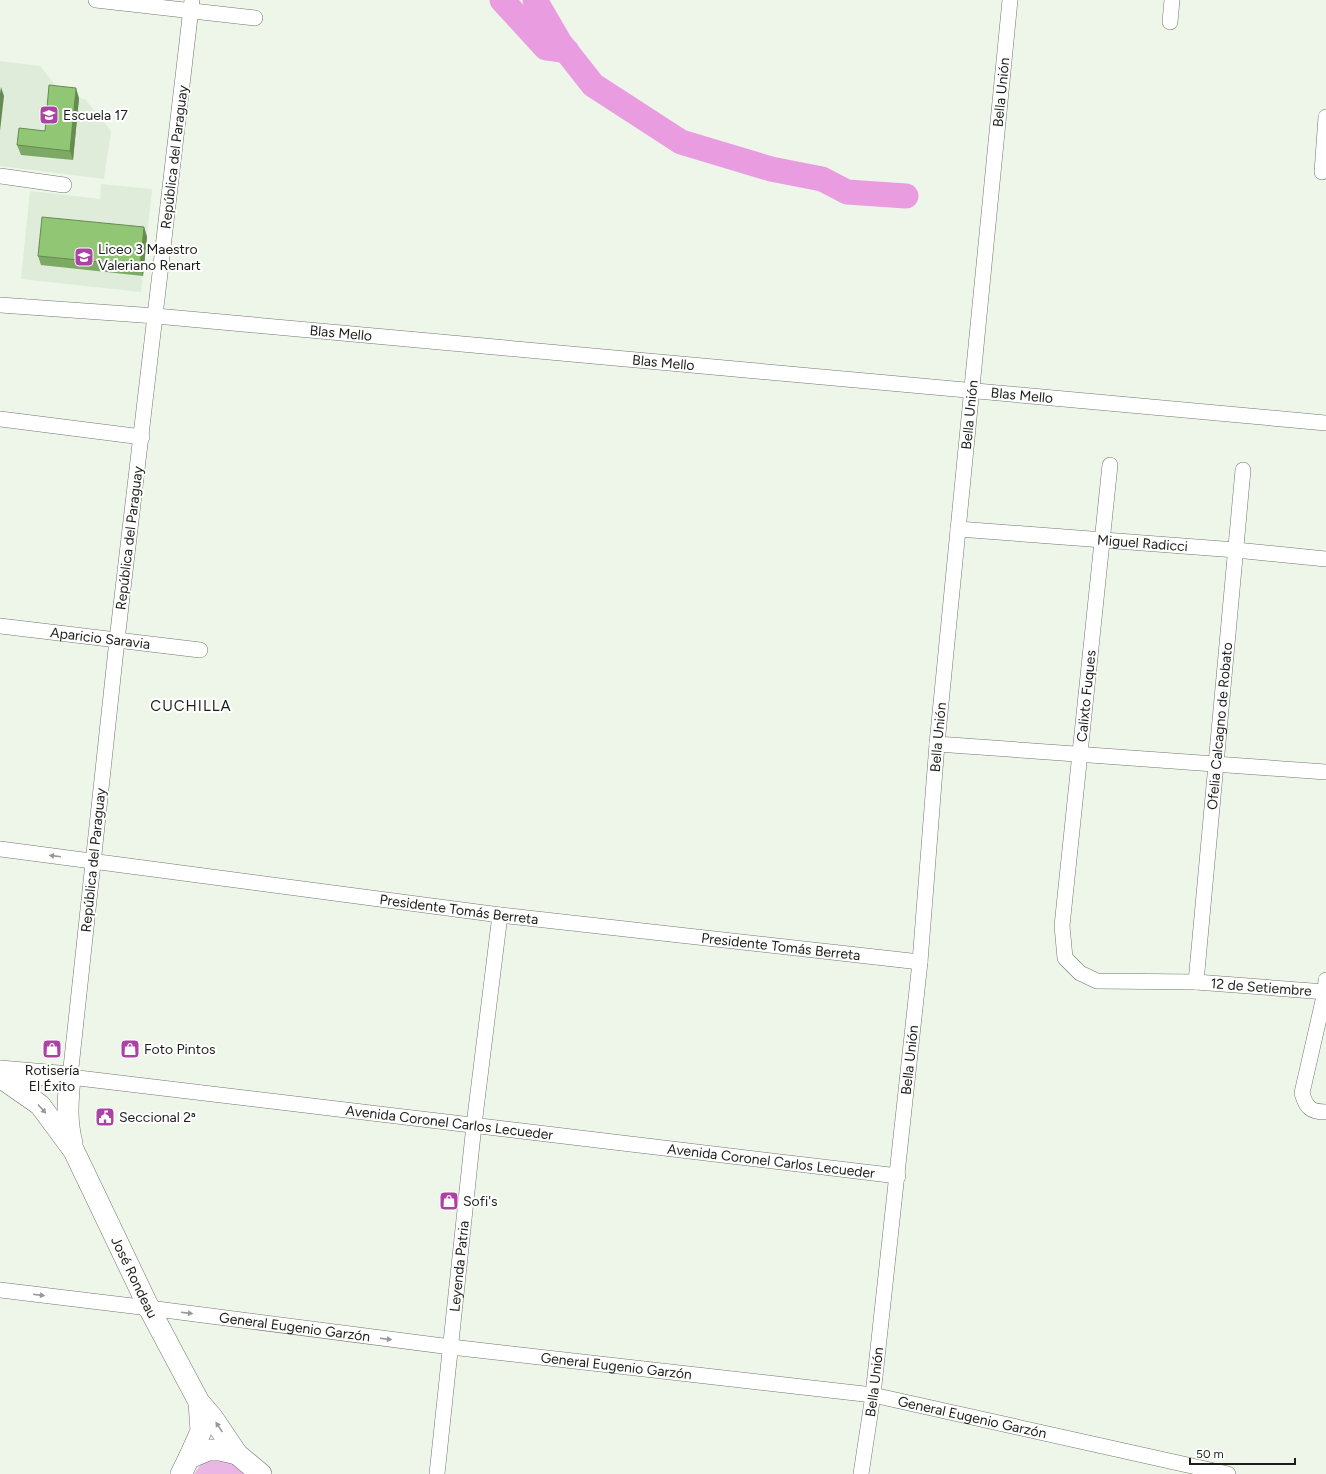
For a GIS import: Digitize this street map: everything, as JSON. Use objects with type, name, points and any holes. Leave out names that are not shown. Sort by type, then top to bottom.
[{"type":"main road","name":"Avenida Coronel Carlos Lecueder","points":[[0,1071],[70,1077]]},
{"type":"main road","name":"José Rondeau","points":[[0,1077],[40,1105],[74,1151],[148,1308],[199,1402],[212,1416],[237,1454]]},
{"type":"main road","name":"José Rondeau","points":[[70,1077],[67,1118],[74,1151]]},
{"type":"main road","name":"José Rondeau","points":[[185,1466],[201,1431],[199,1402]]},
{"type":"main road","points":[[185,1466],[208,1450],[220,1450],[237,1454],[261,1474]]},
{"type":"street","points":[[96,0],[192,5],[255,18]]},
{"type":"street","name":"Bella Unión","points":[[861,1474],[873,1395],[898,1176],[920,962],[937,744],[1010,0]]},
{"type":"street","points":[[1170,22],[1172,0]]},
{"type":"street","name":"República del Paraguay","points":[[70,1077],[117,640],[192,5]]},
{"type":"street","points":[[1322,172],[1326,117]]},
{"type":"street","points":[[0,176],[64,184]]},
{"type":"street","name":"Blas Mello","points":[[0,305],[156,316],[971,392],[1326,423]]},
{"type":"street","points":[[0,419],[142,437]]},
{"type":"street","name":"Calixto Fuques","points":[[1110,465],[1062,926],[1065,958],[1080,974],[1097,981],[1130,983],[1196,982]]},
{"type":"street","name":"Ofelia Calcagno de Robato","points":[[1196,982],[1218,764],[1243,470]]},
{"type":"street","name":"Miguel Radicci","points":[[958,529],[1236,550],[1326,559]]},
{"type":"street","name":"Aparicio Saravia","points":[[0,626],[200,650]]},
{"type":"street","points":[[937,744],[1326,772]]},
{"type":"street","name":"Presidente Tomás Berreta","points":[[0,849],[500,915],[920,962]]},
{"type":"street","name":"Leyenda Patria","points":[[437,1474],[474,1125],[500,915]]},
{"type":"street","name":"12 de Setiembre","points":[[1196,982],[1326,988]]},
{"type":"street","points":[[1326,988],[1302,1093],[1305,1105],[1314,1112],[1326,1112]]},
{"type":"street","name":"Avenida Coronel Carlos Lecueder","points":[[70,1077],[898,1176]]},
{"type":"street","name":"General Eugenio Garzón","points":[[0,1290],[451,1347],[873,1395],[1198,1471],[1228,1474]]},
{"type":"shaded area","name":"Escuela 17","points":[[0,61],[40,66],[64,96],[85,99],[111,131],[104,179],[0,166]]},
{"type":"shaded area","name":"Liceo 3 Maestro Valeriano Renart","points":[[101,184],[152,189],[141,292],[21,279],[30,191],[100,199]]},
{"type":"shaded area","points":[[210,1458],[226,1459],[249,1474],[194,1474],[201,1464]]},
{"type":"building","points":[[49,85],[76,88],[70,151],[17,145],[19,128],[45,131]]},
{"type":"building","points":[[42,217],[144,227],[140,266],[38,256]]},
{"type":"waterway","points":[[502,0],[546,48],[567,51]]},
{"type":"waterway","points":[[535,0],[560,43],[593,85],[681,142],[771,169],[822,179],[847,192],[906,196]]},
{"type":"place","name":"Escuela 17","points":[[49,115]]},
{"type":"place","name":"Liceo 3 Maestro Valeriano Renart","points":[[84,257]]},
{"type":"place","name":"Rotisería El Éxito","points":[[52,1049]]},
{"type":"place","name":"Foto Pintos","points":[[130,1049]]},
{"type":"place","name":"Seccional 2ª","points":[[105,1117]]},
{"type":"place","name":"Sofi's","points":[[449,1201]]},
{"type":"district","name":"CUCHILLA","points":[[191,706]]}]
